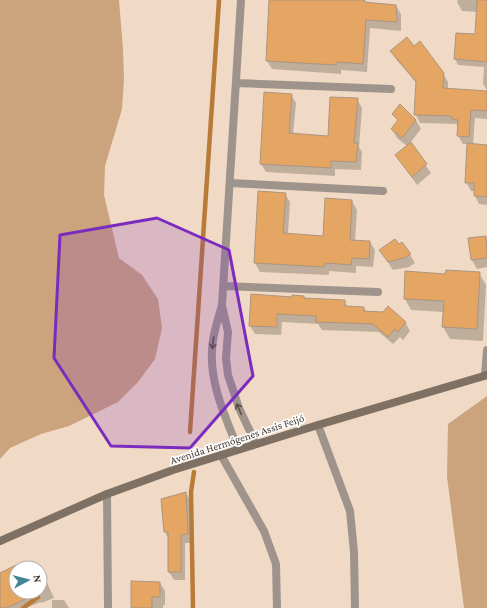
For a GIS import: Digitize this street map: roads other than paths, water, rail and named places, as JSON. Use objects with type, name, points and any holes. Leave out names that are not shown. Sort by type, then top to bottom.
[{"type":"main road","name":"Avenida Hermógenes Assis Feijó","points":[[0,541],[107,494],[238,449],[486,375]]},
{"type":"street","points":[[238,449],[218,398],[212,351],[214,332],[222,305],[242,0]]},
{"type":"street","points":[[236,83],[390,89]]},
{"type":"street","points":[[230,183],[383,192]]},
{"type":"street","points":[[223,286],[378,292]]},
{"type":"street","points":[[222,305],[228,332],[226,358],[228,375],[239,408],[256,444]]},
{"type":"street","points":[[486,375],[487,350]]},
{"type":"street","points":[[318,425],[350,511],[354,552],[355,608]]},
{"type":"street","points":[[221,455],[264,531],[276,564],[277,608]]},
{"type":"street","points":[[107,494],[108,608]]},
{"type":"waterway","points":[[190,432],[219,0]]},
{"type":"waterway","points":[[193,608],[191,492],[194,472]]},
{"type":"waterway","points":[[23,608],[34,600]]}]
